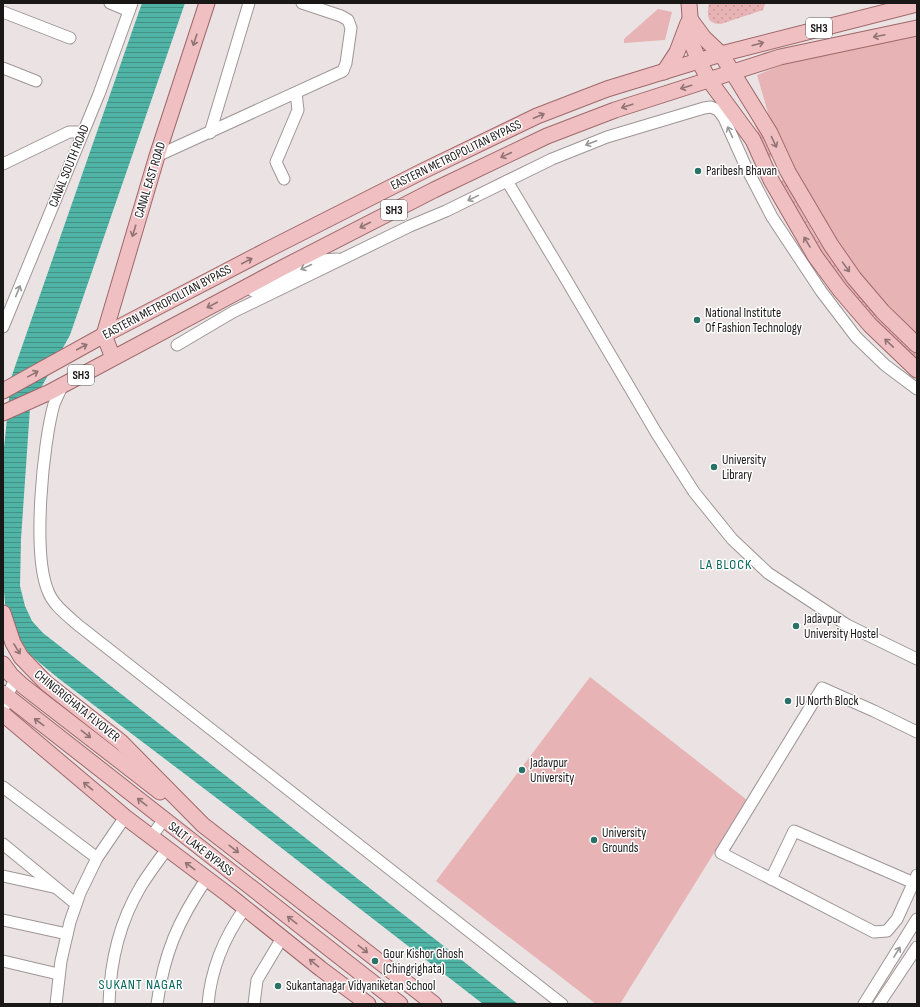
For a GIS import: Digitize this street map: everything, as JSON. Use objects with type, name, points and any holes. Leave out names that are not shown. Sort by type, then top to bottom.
[{"type":"main road","name":"CANAL EAST ROAD","points":[[104,335],[157,156],[207,3]]},
{"type":"main road","points":[[689,3],[692,44],[699,61],[709,80],[753,140],[771,180],[808,244],[840,290],[870,325],[917,370]]},
{"type":"main road","name":"EASTERN METROPOLITAN BYPASS","points":[[4,390],[104,335],[423,171],[537,116],[607,89],[721,54],[917,4]]},
{"type":"main road","points":[[689,19],[704,38],[721,54],[770,133],[788,172],[830,245],[854,278],[883,312],[917,344]]},
{"type":"main road","points":[[664,72],[677,52],[689,19]]},
{"type":"main road","name":"EASTERN METROPOLITAN BYPASS","points":[[6,411],[50,392],[232,294],[434,190],[547,136],[615,110],[780,57],[917,28]]},
{"type":"main road","points":[[104,335],[113,358]]},
{"type":"main road","name":"CHINGRIGHATA FLYOVER","points":[[3,613],[13,643],[30,667],[60,695],[108,730],[134,754],[203,825]]},
{"type":"main road","name":"SALT LAKE BYPASS","points":[[3,664],[15,678],[203,825]]},
{"type":"main road","name":"SALT LAKE BYPASS","points":[[4,700],[164,819],[400,1004]]},
{"type":"main road","name":"SALT LAKE BYPASS","points":[[3,714],[125,817],[207,878],[368,1004]]},
{"type":"main road","points":[[203,825],[434,1004]]},
{"type":"street","points":[[110,3],[131,7]]},
{"type":"street","points":[[210,133],[249,3]]},
{"type":"street","points":[[157,156],[343,71],[346,63],[351,28],[348,20],[341,16],[302,3]]},
{"type":"street","name":"CANAL SOUTH ROAD","points":[[3,328],[99,94],[131,7]]},
{"type":"street","points":[[3,12],[70,38]]},
{"type":"street","points":[[3,68],[36,80]]},
{"type":"street","points":[[284,179],[276,162],[298,110],[296,93]]},
{"type":"street","points":[[177,345],[233,312],[552,159],[607,137],[711,107],[718,110],[724,118],[746,167],[772,217],[821,291],[856,337],[886,365],[917,389]]},
{"type":"street","points":[[3,164],[69,132],[83,132]]},
{"type":"street","points":[[746,167],[762,159]]},
{"type":"street","points":[[507,181],[568,280],[657,434],[694,492],[732,539],[768,573],[847,625],[917,659]]},
{"type":"street","points":[[232,294],[242,296],[321,260],[343,258]]},
{"type":"street","points":[[63,384],[55,402],[49,430],[42,484],[40,552],[44,582],[48,593],[54,601],[78,625],[562,1004]]},
{"type":"street","points":[[4,700],[15,678]]},
{"type":"street","points":[[771,879],[794,831],[915,879],[897,920],[886,930],[874,932],[771,879],[721,853],[822,688],[874,710],[917,732]]},
{"type":"street","points":[[3,787],[97,858]]},
{"type":"street","points":[[56,1004],[58,974],[67,934],[80,893],[97,858],[125,817]]},
{"type":"street","points":[[152,836],[164,819]]},
{"type":"street","points":[[3,844],[76,904]]},
{"type":"street","points":[[108,1004],[114,957],[122,927],[141,886],[168,848]]},
{"type":"street","points":[[3,876],[56,887]]},
{"type":"street","points":[[158,1004],[162,975],[172,941],[182,918],[207,878]]},
{"type":"street","points":[[208,1004],[209,991],[217,960],[235,922],[244,908]]},
{"type":"street","points":[[864,1004],[917,919]]},
{"type":"street","points":[[3,920],[67,934]]},
{"type":"street","points":[[254,1004],[257,980],[282,938]]},
{"type":"street","points":[[879,1004],[917,947]]},
{"type":"street","points":[[3,961],[58,974]]},
{"type":"street","points":[[876,985],[887,992]]},
{"type":"shaded area","points":[[142,3],[185,3],[70,335],[30,408],[21,539],[20,586],[25,606],[32,621],[43,633],[518,1004],[483,1004],[235,812],[58,678],[29,654],[12,627],[5,604],[3,577],[3,458],[11,378]]},
{"type":"shaded area","points":[[709,3],[765,4],[763,10],[721,24],[716,24],[710,21],[708,15]]},
{"type":"shaded area","points":[[658,9],[672,12],[665,40],[624,43],[624,39]]},
{"type":"shaded area","points":[[917,33],[917,338],[886,307],[839,249],[773,130],[757,75],[784,64]]},
{"type":"shaded area","points":[[752,111],[772,155],[771,158],[769,157],[749,112]]},
{"type":"shaded area","points":[[782,180],[785,181],[820,243],[842,275],[873,310],[917,354],[917,359],[891,335],[855,296],[833,268],[806,227],[781,182]]},
{"type":"shaded area","name":"University Grounds","points":[[590,677],[747,800],[620,1004],[596,1004],[436,881]]},
{"type":"place","name":"Paribesh Bhavan","points":[[698,171]]},
{"type":"place","name":"National Institute Of Fashion Technology","points":[[697,320]]},
{"type":"place","name":"University Library","points":[[714,467]]},
{"type":"place","name":"Jadavpur University Hostel","points":[[796,626]]},
{"type":"place","name":"JU North Block","points":[[788,701]]},
{"type":"place","name":"Jadavpur University","points":[[522,770]]},
{"type":"place","name":"University Grounds","points":[[594,840]]},
{"type":"place","name":"Gour Kishor Ghosh (Chingrighata)","points":[[375,961]]},
{"type":"place","name":"Sukantanagar Vidyaniketan School","points":[[278,986]]},
{"type":"district","name":"LA BLOCK","points":[[726,564]]},
{"type":"district","name":"SUKANT NAGAR","points":[[141,984]]}]
